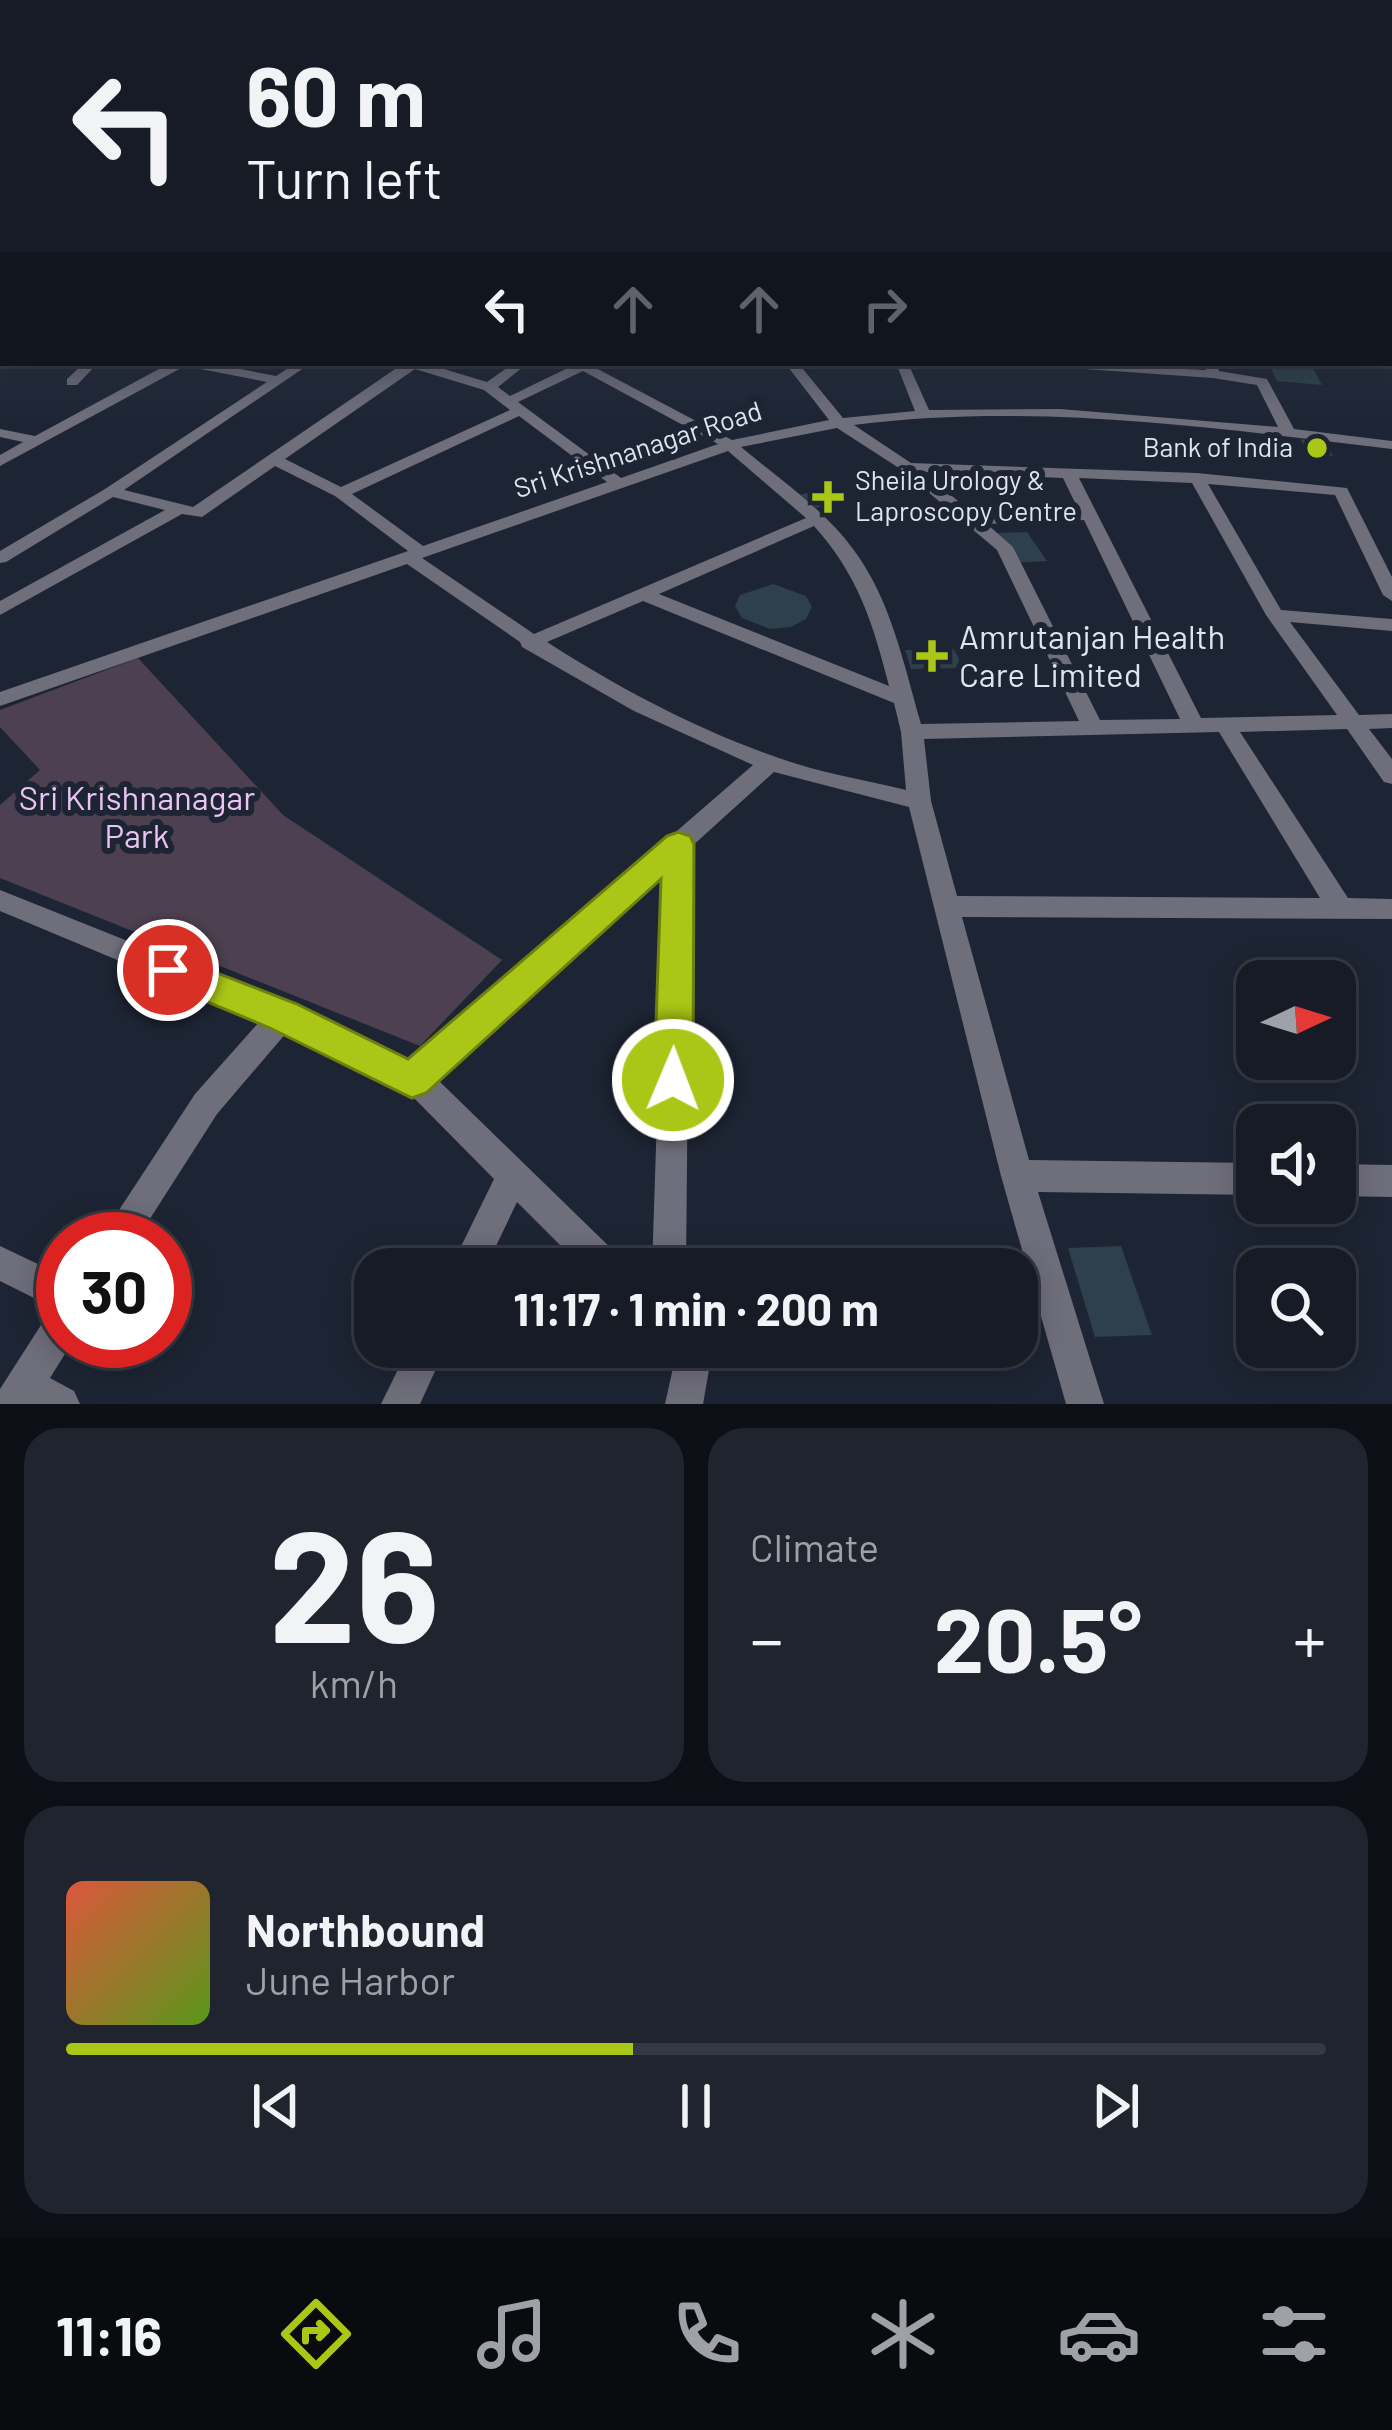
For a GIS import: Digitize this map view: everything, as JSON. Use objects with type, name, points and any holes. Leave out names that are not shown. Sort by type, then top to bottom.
[{"type":"street","points":[[72,382],[89,366]]},
{"type":"street","points":[[0,461],[179,366]]},
{"type":"street","points":[[201,366],[275,380]]},
{"type":"street","points":[[0,558],[111,493],[300,366]]},
{"type":"street","points":[[111,493],[196,513],[409,366]]},
{"type":"street","points":[[422,366],[489,387],[618,483]]},
{"type":"street","points":[[489,387],[518,366]]},
{"type":"street","points":[[341,493],[585,366]]},
{"type":"street","points":[[589,366],[730,445],[817,519],[848,552],[880,615],[912,732],[919,801],[1017,1176],[1085,1404]]},
{"type":"street","points":[[793,366],[836,421],[908,467],[1004,548],[1094,730]]},
{"type":"street","points":[[903,366],[924,414]]},
{"type":"street","points":[[1155,366],[1212,368],[1262,382],[1288,434]]},
{"type":"street","name":"Sri Krishnanagar Road","points":[[0,698],[63,681],[730,445],[836,421],[924,414],[1112,416],[1389,449]]},
{"type":"street","points":[[0,433],[37,441]]},
{"type":"street","points":[[274,460],[341,493],[529,643],[680,725],[771,762],[919,801]]},
{"type":"street","points":[[908,467],[1197,478],[1340,491],[1392,596]]},
{"type":"street","points":[[1068,472],[1194,726]]},
{"type":"street","points":[[1197,478],[1275,615],[1392,776]]},
{"type":"street","points":[[1,610],[179,509]]},
{"type":"street","points":[[974,520],[1090,515]]},
{"type":"street","points":[[529,643],[817,519]]},
{"type":"street","points":[[644,594],[903,699]]},
{"type":"street","points":[[1275,615],[1392,626]]},
{"type":"street","points":[[912,732],[1392,722]]},
{"type":"street","points":[[1225,725],[1340,908]]},
{"type":"street","points":[[412,1080],[771,762]]},
{"type":"street","points":[[669,1248],[678,844]]},
{"type":"street","points":[[0,900],[284,1016],[412,1080],[587,1248]]},
{"type":"street","points":[[948,906],[1392,909]]},
{"type":"street","points":[[134,1212],[192,1123],[284,1016]]},
{"type":"street","points":[[476,1248],[513,1175]]},
{"type":"street","points":[[1017,1176],[1236,1179]]},
{"type":"street","points":[[1356,1180],[1392,1181]]},
{"type":"street","points":[[0,1263],[36,1281]]},
{"type":"street","points":[[36,1367],[18,1395],[61,1404]]},
{"type":"street","points":[[400,1404],[418,1368]]},
{"type":"street","points":[[684,1404],[691,1368]]},
{"type":"green space","name":"Sri Krishnanagar Park","points":[[138,658],[283,815],[502,960],[420,1046],[0,878],[0,805],[40,770],[0,727],[0,710]]},
{"type":"building","points":[[1270,366],[1313,368],[1322,385],[1277,381]]},
{"type":"building","name":"Bank of India","points":[[1301,439],[1328,444],[1333,456],[1305,452]]},
{"type":"building","points":[[830,486],[847,499],[817,508],[800,495]]},
{"type":"building","points":[[1027,532],[1047,561],[1016,563],[998,533]]},
{"type":"building","points":[[773,584],[806,596],[812,607],[806,619],[791,627],[770,629],[742,618],[735,606],[740,595]]},
{"type":"building","points":[[955,649],[962,668],[911,669],[905,650]]},
{"type":"building","points":[[1121,1246],[1152,1335],[1095,1337],[1068,1248]]},
{"type":"place","name":"Bank of India","points":[[1317,448]]},
{"type":"place","name":"Sheila Urology & Laproscopy Centre","points":[[828,497]]},
{"type":"place","name":"Amrutanjan Health Care Limited","points":[[932,656]]},
{"type":"route","points":[[168,970],[284,1016],[412,1080],[678,844],[673,1080]]}]
